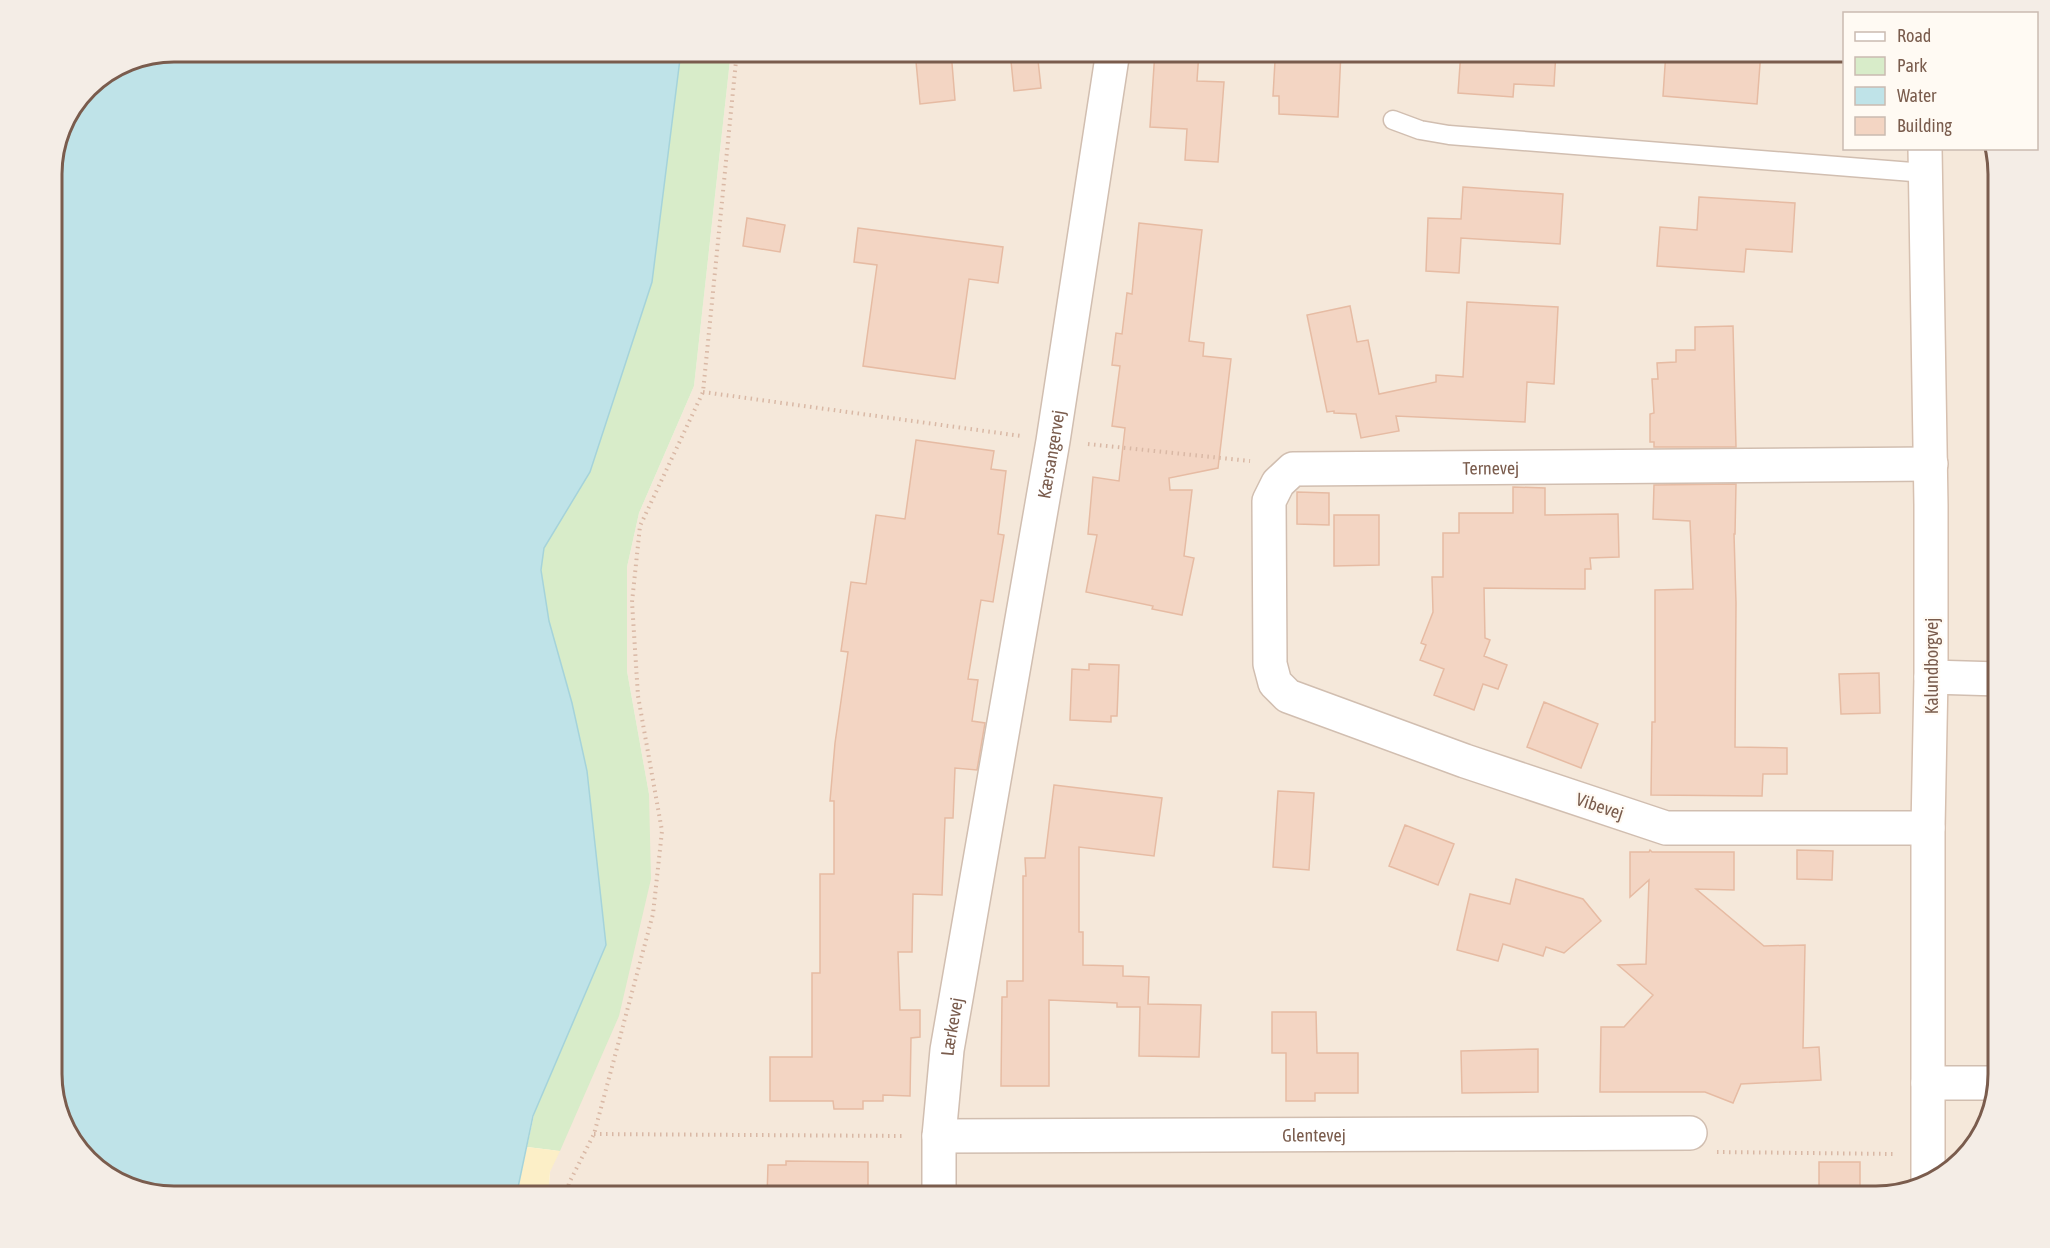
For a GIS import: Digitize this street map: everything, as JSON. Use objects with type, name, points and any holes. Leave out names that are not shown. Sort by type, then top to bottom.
[{"type":"street","name":"Kærsangervej","points":[[981,857],[1053,441],[1111,62]]},
{"type":"street","name":"Kalundborgvej","points":[[1925,161],[1931,464],[1928,1168]]},
{"type":"street","name":"Ternevej","points":[[1293,469],[1931,464]]},
{"type":"street","name":"Vibevej","points":[[1293,469],[1278,483],[1269,501],[1270,664],[1275,683],[1288,696],[1465,761],[1666,828],[1928,828]]},
{"type":"street","points":[[1931,677],[1988,678]]},
{"type":"street","name":"Lærkevej","points":[[939,1186],[939,1136],[947,1050],[981,857]]},
{"type":"street","points":[[1928,1083],[1988,1083]]},
{"type":"street","name":"Glentevej","points":[[939,1136],[1690,1133]]},
{"type":"lane","points":[[1393,120],[1420,130],[1449,135],[1925,161]]},
{"type":"path","points":[[568,1186],[594,1134],[653,914],[662,831],[638,696],[632,602],[640,526],[704,392],[736,62]]},
{"type":"path","points":[[704,392],[1053,441],[1264,463],[1293,469]]},
{"type":"path","points":[[1690,1133],[1715,1152],[1928,1168]]},
{"type":"path","points":[[594,1134],[939,1136]]},
{"type":"shaded area","points":[[730,62],[1843,62],[1843,150],[1986,150],[1988,167],[1988,1089],[1980,1117],[1973,1130],[1956,1154],[1944,1163],[1919,1178],[1891,1186],[549,1186],[550,1172],[649,794],[627,671],[627,567],[639,513],[694,386]]},
{"type":"green space","points":[[680,62],[730,62],[694,386],[639,513],[627,567],[627,671],[649,794],[651,879],[619,1016],[560,1151],[527,1147],[594,842],[587,771],[572,703],[549,621],[541,570],[544,548],[590,472],[652,282]]},
{"type":"sand","points":[[527,1147],[560,1151],[550,1172],[549,1186],[518,1186]]},
{"type":"water","points":[[167,62],[680,62],[652,282],[590,472],[544,548],[541,570],[549,621],[572,703],[587,771],[606,945],[533,1116],[518,1186],[159,1186],[131,1178],[111,1168],[100,1159],[80,1137],[67,1110],[62,1081],[62,167],[65,145],[80,111],[111,80],[138,67]]},
{"type":"building","points":[[916,62],[952,62],[955,100],[920,104]]},
{"type":"building","points":[[1011,62],[1038,62],[1041,88],[1014,91]]},
{"type":"building","points":[[1154,62],[1198,62],[1197,81],[1224,82],[1218,162],[1185,160],[1187,129],[1150,127]]},
{"type":"building","points":[[1275,62],[1340,62],[1338,117],[1279,114],[1279,96],[1273,96]]},
{"type":"building","points":[[1460,62],[1555,62],[1554,86],[1514,84],[1513,97],[1458,93]]},
{"type":"building","points":[[1665,62],[1760,62],[1757,104],[1663,96]]},
{"type":"building","points":[[1463,187],[1563,194],[1560,244],[1461,238],[1459,273],[1426,271],[1428,218],[1461,219]]},
{"type":"building","points":[[1699,197],[1795,203],[1792,252],[1746,249],[1744,272],[1657,266],[1660,227],[1697,230]]},
{"type":"building","points":[[747,218],[785,225],[780,252],[743,246]]},
{"type":"building","points":[[1139,223],[1202,230],[1189,341],[1204,343],[1203,356],[1231,359],[1218,468],[1169,478],[1170,490],[1192,490],[1184,556],[1194,558],[1182,615],[1152,609],[1153,606],[1086,592],[1097,535],[1088,534],[1093,477],[1119,481],[1125,428],[1112,426],[1120,366],[1112,365],[1116,333],[1122,334],[1127,293],[1132,294]]},
{"type":"building","points":[[858,228],[1003,247],[998,283],[969,279],[955,379],[863,366],[877,265],[854,262]]},
{"type":"building","points":[[1467,302],[1558,307],[1554,384],[1527,382],[1525,422],[1396,416],[1399,431],[1361,438],[1356,414],[1327,412],[1307,315],[1350,306],[1357,342],[1368,340],[1379,394],[1436,382],[1436,375],[1463,377]]},
{"type":"building","points":[[1733,326],[1736,447],[1654,447],[1654,442],[1650,442],[1650,414],[1654,413],[1652,379],[1658,379],[1657,363],[1676,362],[1676,350],[1695,350],[1695,327]]},
{"type":"building","points":[[916,440],[994,451],[991,469],[1006,471],[998,534],[1004,535],[993,602],[981,600],[968,679],[978,680],[972,721],[985,723],[977,770],[955,768],[953,818],[945,818],[942,895],[913,894],[912,952],[898,952],[900,1010],[920,1010],[920,1037],[911,1038],[910,1096],[883,1095],[883,1101],[863,1101],[863,1109],[834,1109],[833,1101],[770,1101],[770,1057],[812,1057],[812,973],[820,973],[820,874],[834,874],[834,801],[830,801],[835,743],[848,652],[841,651],[851,582],[866,584],[876,515],[905,519]]},
{"type":"building","points":[[1736,484],[1734,534],[1735,747],[1787,748],[1787,774],[1763,774],[1762,796],[1651,795],[1652,722],[1655,722],[1655,590],[1693,589],[1690,521],[1653,519],[1654,485]]},
{"type":"building","points":[[1513,487],[1545,488],[1545,515],[1618,514],[1619,557],[1590,558],[1591,569],[1585,569],[1585,589],[1484,588],[1485,638],[1490,640],[1484,656],[1507,665],[1498,689],[1483,684],[1474,710],[1434,695],[1444,669],[1420,660],[1426,645],[1421,643],[1433,612],[1432,577],[1443,577],[1443,533],[1459,533],[1459,513],[1513,513]]},
{"type":"building","points":[[1297,492],[1329,493],[1329,525],[1297,524]]},
{"type":"building","points":[[1334,515],[1379,515],[1379,565],[1334,566]]},
{"type":"building","points":[[1089,664],[1119,665],[1117,716],[1111,716],[1111,722],[1070,720],[1072,669],[1089,670]]},
{"type":"building","points":[[1879,673],[1880,713],[1841,714],[1839,674]]},
{"type":"building","points":[[1544,702],[1598,724],[1581,768],[1527,747]]},
{"type":"building","points":[[1054,785],[1162,798],[1154,856],[1079,847],[1079,932],[1083,932],[1083,965],[1123,966],[1123,976],[1149,977],[1148,1004],[1201,1005],[1199,1057],[1139,1056],[1140,1007],[1117,1007],[1117,1003],[1049,1000],[1049,1086],[1001,1086],[1002,997],[1007,997],[1007,981],[1023,981],[1025,858],[1045,858]]},
{"type":"building","points":[[1278,791],[1314,793],[1309,870],[1273,867]]},
{"type":"building","points":[[1405,825],[1454,844],[1438,885],[1389,866]]},
{"type":"building","points":[[1650,850],[1652,852],[1734,852],[1734,890],[1696,889],[1764,946],[1805,945],[1803,1048],[1819,1047],[1821,1080],[1741,1084],[1733,1103],[1705,1092],[1600,1092],[1601,1027],[1624,1027],[1653,995],[1618,965],[1646,964],[1649,880],[1630,897],[1630,852],[1649,852]]},
{"type":"building","points":[[1797,850],[1833,851],[1832,880],[1797,879]]},
{"type":"building","points":[[1516,879],[1583,899],[1601,921],[1564,953],[1546,947],[1543,956],[1503,944],[1498,961],[1457,950],[1470,894],[1510,904]]},
{"type":"building","points":[[1272,1012],[1316,1012],[1317,1053],[1358,1053],[1358,1093],[1315,1093],[1315,1101],[1286,1101],[1286,1053],[1272,1053]]},
{"type":"building","points":[[1538,1049],[1538,1092],[1462,1093],[1461,1051]]},
{"type":"building","points":[[786,1161],[868,1162],[868,1186],[767,1186],[768,1165],[786,1165]]},
{"type":"building","points":[[1819,1162],[1860,1162],[1860,1186],[1819,1186]]}]
